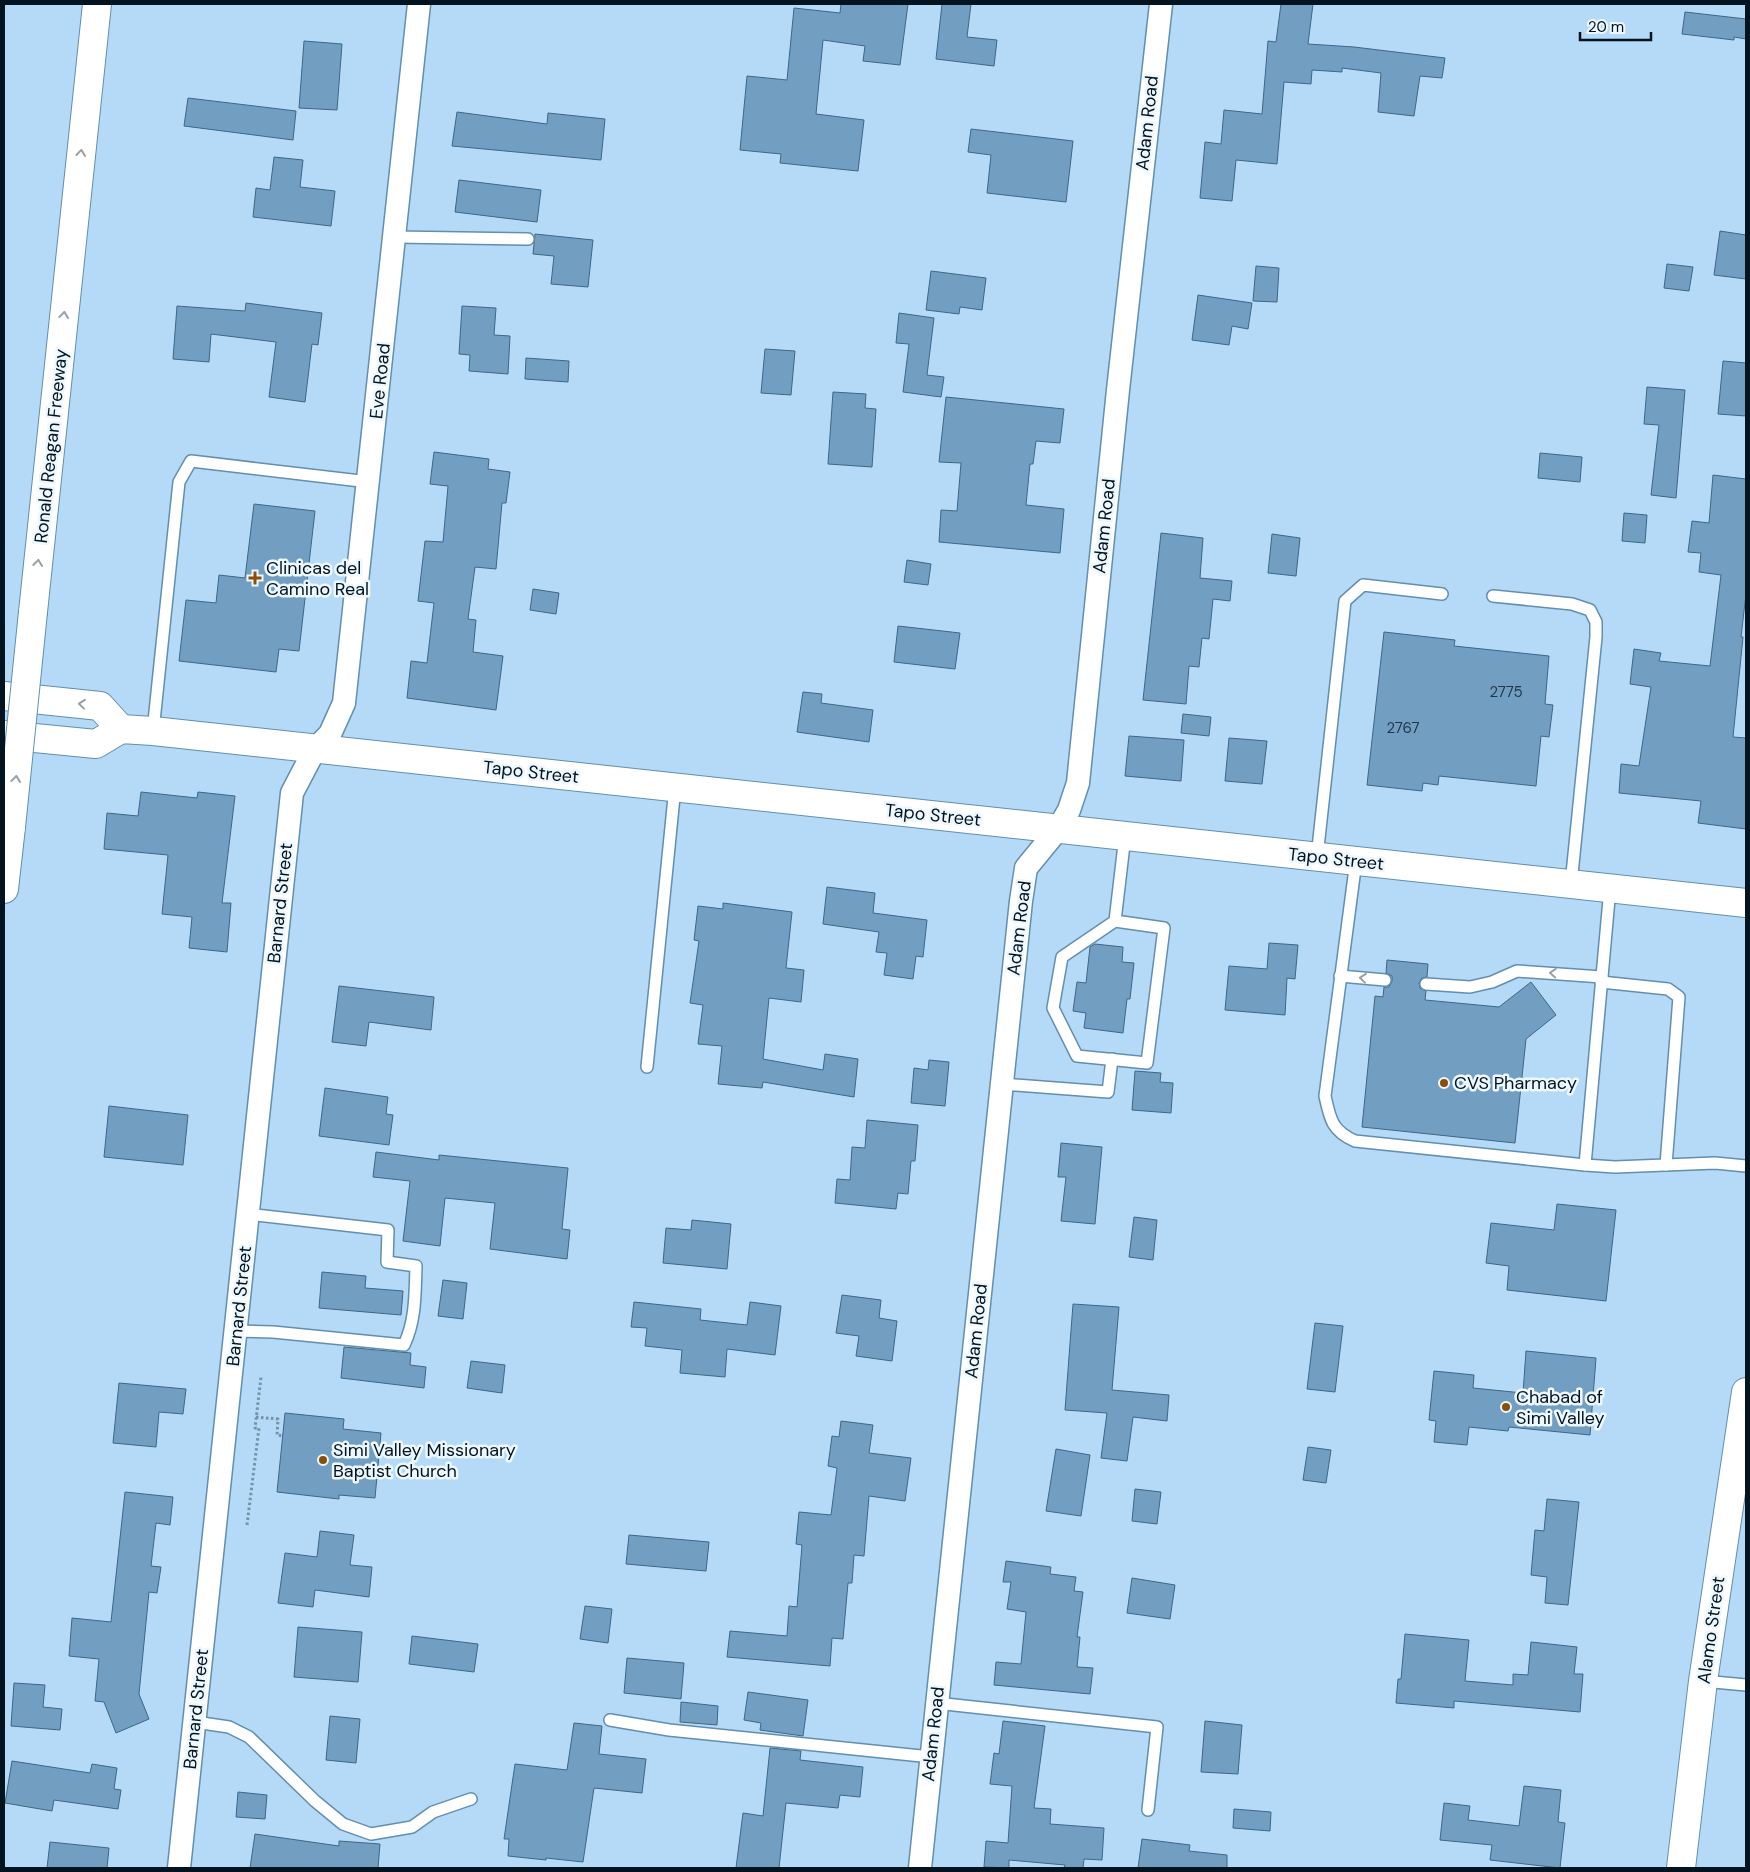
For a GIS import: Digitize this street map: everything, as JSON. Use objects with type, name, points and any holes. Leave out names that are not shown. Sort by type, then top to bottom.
[{"type":"main road","name":"Ronald Reagan Freeway","points":[[4,889],[97,4]]},
{"type":"main road","points":[[4,696],[100,706],[121,728],[96,744],[4,734]]},
{"type":"main road","name":"Tapo Street","points":[[121,728],[1746,903]]},
{"type":"main road","name":"Alamo Street","points":[[1681,1868],[1703,1681],[1746,1392]]},
{"type":"street","name":"Eve Road","points":[[315,749],[330,734],[344,703],[419,4]]},
{"type":"street","name":"Adam Road","points":[[920,1868],[1020,910],[1026,868],[1058,829],[1069,810],[1078,784],[1118,390],[1161,4]]},
{"type":"street","name":"Barnard Street","points":[[179,1868],[292,793],[315,749]]},
{"type":"lane","points":[[395,236],[528,239]]},
{"type":"lane","points":[[153,731],[179,482],[191,461],[369,482]]},
{"type":"lane","points":[[1317,857],[1345,601],[1363,586],[1442,594]]},
{"type":"lane","points":[[1493,596],[1572,604],[1590,610],[1596,622],[1596,638],[1571,884]]},
{"type":"lane","points":[[647,1067],[675,787]]},
{"type":"lane","points":[[1115,921],[1125,836]]},
{"type":"lane","points":[[1356,861],[1325,1096],[1331,1121],[1345,1136],[1355,1141],[1615,1168],[1715,1163],[1746,1166]]},
{"type":"lane","points":[[1585,1165],[1610,888]]},
{"type":"lane","points":[[1115,921],[1164,928],[1147,1063],[1077,1056],[1053,1008],[1062,956],[1115,921]]},
{"type":"lane","points":[[1426,984],[1470,987],[1492,982],[1517,971],[1668,989],[1678,997],[1666,1165]]},
{"type":"lane","points":[[1340,976],[1385,980]]},
{"type":"lane","points":[[1002,1084],[1108,1092],[1112,1059]]},
{"type":"lane","points":[[236,1331],[273,1332],[404,1345],[411,1331],[413,1316],[416,1266],[387,1262],[388,1230],[248,1214]]},
{"type":"lane","points":[[1703,1681],[1746,1685]]},
{"type":"lane","points":[[936,1703],[1157,1727],[1148,1810]]},
{"type":"lane","points":[[610,1720],[669,1730],[931,1757]]},
{"type":"lane","points":[[195,1722],[229,1727],[249,1737],[315,1801],[343,1824],[371,1834],[412,1827],[433,1812],[471,1799]]},
{"type":"path","points":[[247,1525],[259,1428],[255,1428],[260,1377]]},
{"type":"path","points":[[256,1417],[278,1419],[277,1435],[283,1436]]},
{"type":"building","points":[[841,4],[908,4],[900,65],[863,61],[865,46],[823,40],[816,114],[864,120],[858,171],[780,163],[781,154],[740,150],[747,76],[787,80],[794,8],[840,13]]},
{"type":"building","points":[[942,4],[971,4],[967,37],[997,40],[994,66],[936,59]]},
{"type":"building","points":[[1281,4],[1313,4],[1308,44],[1354,47],[1445,58],[1442,78],[1420,76],[1414,116],[1378,112],[1381,73],[1342,68],[1342,72],[1312,70],[1311,84],[1284,82],[1277,164],[1236,160],[1232,201],[1200,198],[1205,142],[1221,144],[1224,110],[1262,114],[1268,41],[1276,42]]},
{"type":"building","points":[[1685,12],[1746,19],[1746,39],[1734,37],[1734,40],[1682,34]]},
{"type":"building","points":[[304,41],[342,44],[337,110],[299,108]]},
{"type":"building","points":[[188,98],[296,111],[293,140],[184,126]]},
{"type":"building","points":[[457,112],[547,124],[548,113],[605,119],[601,160],[452,146]]},
{"type":"building","points":[[971,129],[1073,141],[1066,202],[987,193],[991,155],[968,152]]},
{"type":"building","points":[[274,157],[303,160],[300,187],[335,191],[331,226],[253,217],[256,188],[270,190]]},
{"type":"building","points":[[459,180],[541,190],[537,222],[455,212]]},
{"type":"building","points":[[1720,231],[1746,235],[1746,279],[1714,275]]},
{"type":"building","points":[[535,234],[593,240],[588,287],[551,284],[554,256],[533,254]]},
{"type":"building","points":[[1667,264],[1693,267],[1689,291],[1664,288]]},
{"type":"building","points":[[1256,266],[1279,268],[1277,302],[1253,301]]},
{"type":"building","points":[[931,271],[986,278],[982,310],[960,307],[959,314],[926,310]]},
{"type":"building","points":[[1198,295],[1252,303],[1248,329],[1232,326],[1229,345],[1192,340]]},
{"type":"building","points":[[246,303],[322,313],[318,345],[312,344],[305,402],[269,397],[276,342],[211,334],[209,362],[173,359],[177,306],[245,311]]},
{"type":"building","points":[[462,306],[496,308],[494,335],[510,336],[508,374],[469,371],[470,355],[459,354]]},
{"type":"building","points":[[899,313],[934,318],[927,375],[944,377],[941,397],[903,392],[909,344],[896,343]]},
{"type":"building","points":[[765,349],[795,351],[791,395],[761,393]]},
{"type":"building","points":[[526,358],[569,361],[568,382],[525,379]]},
{"type":"building","points":[[1723,361],[1746,363],[1746,416],[1718,414]]},
{"type":"building","points":[[1647,387],[1685,390],[1676,498],[1651,495],[1659,425],[1644,424]]},
{"type":"building","points":[[833,392],[866,394],[865,408],[876,409],[872,467],[828,464]]},
{"type":"building","points":[[946,397],[1064,409],[1060,443],[1036,441],[1033,464],[1030,464],[1026,505],[1064,509],[1060,553],[939,542],[941,510],[957,511],[961,463],[939,462]]},
{"type":"building","points":[[434,452],[489,459],[488,469],[510,472],[506,503],[502,503],[496,569],[475,567],[468,619],[476,620],[473,652],[503,656],[496,710],[407,698],[411,661],[427,663],[434,603],[418,601],[425,541],[443,542],[448,486],[430,484]]},
{"type":"building","points":[[1540,453],[1582,457],[1580,482],[1538,478]]},
{"type":"building","points":[[1713,475],[1746,479],[1746,594],[1733,737],[1746,738],[1746,829],[1698,823],[1701,801],[1619,793],[1621,764],[1639,766],[1651,687],[1630,684],[1634,649],[1661,653],[1659,661],[1710,666],[1721,575],[1699,572],[1701,553],[1688,552],[1692,521],[1709,523]]},
{"type":"building","points":[[254,504],[315,511],[299,651],[279,649],[276,672],[179,661],[186,600],[216,603],[219,575],[245,578]]},
{"type":"building","points":[[1624,513],[1647,515],[1645,543],[1622,541]]},
{"type":"building","points":[[1161,533],[1203,538],[1200,578],[1232,581],[1230,601],[1213,599],[1209,639],[1202,638],[1199,667],[1189,666],[1186,704],[1143,700]]},
{"type":"building","points":[[1272,534],[1300,538],[1296,576],[1268,573]]},
{"type":"building","points":[[907,560],[931,564],[928,585],[904,582]]},
{"type":"building","points":[[533,589],[559,593],[556,614],[530,610]]},
{"type":"building","points":[[898,626],[960,633],[955,669],[894,662]]},
{"type":"building","points":[[1384,632],[1455,640],[1454,646],[1549,656],[1545,704],[1553,705],[1549,737],[1541,736],[1536,786],[1439,776],[1438,785],[1423,783],[1422,791],[1367,785]]},
{"type":"building","points":[[803,692],[822,694],[821,703],[873,710],[869,742],[797,732]]},
{"type":"building","points":[[1183,714],[1211,717],[1209,736],[1181,733]]},
{"type":"building","points":[[1129,736],[1184,740],[1181,781],[1125,776]]},
{"type":"building","points":[[1229,738],[1267,741],[1262,784],[1225,781]]},
{"type":"building","points":[[141,792],[197,798],[198,792],[235,796],[222,903],[231,903],[227,952],[189,948],[192,917],[162,914],[168,855],[104,849],[107,813],[138,816]]},
{"type":"building","points":[[827,887],[875,893],[873,913],[927,920],[923,957],[916,956],[913,979],[884,975],[887,953],[876,952],[879,932],[823,924]]},
{"type":"building","points":[[723,903],[792,912],[786,968],[804,970],[801,1002],[769,998],[763,1059],[823,1070],[825,1054],[858,1059],[854,1097],[763,1082],[762,1088],[718,1084],[722,1046],[698,1044],[703,1005],[690,1003],[699,941],[694,940],[698,906],[723,909]]},
{"type":"building","points":[[1269,943],[1298,945],[1295,979],[1287,978],[1285,1015],[1225,1010],[1229,966],[1267,969]]},
{"type":"building","points":[[1095,944],[1123,947],[1122,962],[1134,963],[1130,999],[1127,999],[1123,1033],[1084,1028],[1086,1013],[1073,1011],[1077,982],[1086,983],[1090,947]]},
{"type":"building","name":"CVS Pharmacy","points":[[1387,960],[1428,964],[1427,977],[1422,978],[1419,983],[1420,988],[1426,991],[1425,1000],[1499,1007],[1531,982],[1556,1015],[1526,1039],[1515,1143],[1362,1127],[1375,996],[1383,997],[1384,987],[1389,987],[1392,981],[1392,976],[1386,973]]},
{"type":"building","points":[[339,986],[434,997],[431,1030],[369,1022],[366,1046],[332,1042]]},
{"type":"building","points":[[929,1060],[949,1062],[945,1106],[911,1103],[914,1068],[928,1070]]},
{"type":"building","points":[[1135,1071],[1161,1073],[1160,1082],[1173,1083],[1171,1113],[1132,1110]]},
{"type":"building","points":[[325,1088],[388,1097],[386,1114],[393,1115],[389,1145],[319,1136]]},
{"type":"building","points":[[109,1106],[188,1115],[183,1165],[104,1157]]},
{"type":"building","points":[[867,1120],[918,1125],[915,1161],[911,1161],[908,1194],[898,1193],[896,1209],[835,1203],[837,1179],[850,1180],[852,1147],[865,1148]]},
{"type":"building","points":[[1061,1143],[1102,1147],[1095,1224],[1061,1221],[1066,1177],[1058,1177]]},
{"type":"building","points":[[376,1152],[439,1160],[439,1155],[568,1168],[562,1229],[570,1230],[567,1259],[490,1249],[495,1203],[445,1198],[440,1246],[403,1241],[410,1181],[373,1177]]},
{"type":"building","points":[[1557,1204],[1616,1210],[1606,1301],[1507,1290],[1509,1266],[1486,1263],[1491,1223],[1554,1230]]},
{"type":"building","points":[[1134,1217],[1157,1220],[1153,1260],[1129,1257]]},
{"type":"building","points":[[692,1220],[731,1224],[727,1269],[663,1263],[666,1228],[691,1230]]},
{"type":"building","points":[[322,1272],[366,1276],[365,1288],[403,1291],[401,1315],[319,1308]]},
{"type":"building","points":[[443,1280],[467,1283],[463,1319],[438,1316]]},
{"type":"building","points":[[842,1295],[881,1300],[879,1318],[897,1321],[892,1361],[856,1356],[859,1336],[836,1333]]},
{"type":"building","points":[[634,1302],[701,1309],[700,1320],[747,1325],[750,1302],[781,1306],[775,1355],[727,1349],[725,1377],[680,1373],[682,1350],[645,1346],[647,1328],[631,1327]]},
{"type":"building","points":[[1073,1304],[1119,1307],[1112,1390],[1169,1395],[1167,1421],[1133,1417],[1127,1461],[1101,1458],[1107,1413],[1065,1410]]},
{"type":"building","points":[[1315,1323],[1343,1326],[1335,1392],[1307,1389]]},
{"type":"building","points":[[344,1347],[411,1353],[410,1365],[426,1367],[424,1388],[341,1378]]},
{"type":"building","points":[[1526,1351],[1596,1358],[1590,1435],[1509,1427],[1508,1431],[1469,1427],[1467,1445],[1434,1442],[1436,1421],[1429,1420],[1434,1371],[1474,1375],[1473,1388],[1523,1393]]},
{"type":"building","points":[[471,1361],[505,1365],[502,1393],[467,1388]]},
{"type":"building","points":[[119,1383],[186,1389],[183,1414],[159,1412],[156,1447],[113,1443]]},
{"type":"building","points":[[285,1413],[344,1419],[343,1429],[381,1433],[375,1498],[339,1495],[339,1499],[277,1492]]},
{"type":"building","points":[[841,1421],[873,1425],[869,1453],[911,1458],[905,1501],[869,1496],[864,1556],[854,1555],[852,1583],[848,1583],[843,1639],[832,1638],[830,1666],[727,1657],[730,1631],[787,1636],[789,1606],[797,1607],[802,1545],[796,1544],[799,1512],[831,1515],[837,1468],[828,1466],[832,1436],[839,1437]]},
{"type":"building","points":[[1308,1447],[1331,1450],[1326,1483],[1303,1480]]},
{"type":"building","points":[[1056,1449],[1090,1455],[1081,1516],[1046,1511]]},
{"type":"building","points":[[1135,1489],[1161,1492],[1157,1524],[1132,1521]]},
{"type":"building","points":[[125,1492],[173,1497],[170,1525],[156,1523],[151,1566],[161,1567],[157,1593],[149,1592],[139,1694],[149,1719],[116,1733],[104,1702],[95,1701],[99,1659],[69,1656],[72,1618],[111,1622]]},
{"type":"building","points":[[1547,1499],[1579,1502],[1568,1605],[1545,1603],[1547,1577],[1531,1575],[1535,1530],[1544,1531]]},
{"type":"building","points":[[320,1531],[354,1535],[350,1565],[372,1567],[369,1597],[315,1590],[313,1607],[278,1603],[285,1553],[317,1557]]},
{"type":"building","points":[[629,1535],[709,1542],[706,1571],[626,1564]]},
{"type":"building","points":[[1006,1561],[1051,1567],[1050,1574],[1076,1577],[1074,1591],[1083,1592],[1077,1637],[1080,1637],[1077,1667],[1093,1668],[1090,1694],[994,1685],[996,1662],[1021,1664],[1026,1612],[1007,1609],[1011,1582],[1003,1582]]},
{"type":"building","points":[[1132,1578],[1175,1585],[1170,1619],[1127,1613]]},
{"type":"building","points":[[585,1606],[612,1609],[608,1643],[580,1639]]},
{"type":"building","points":[[298,1627],[362,1632],[358,1682],[294,1677]]},
{"type":"building","points":[[1405,1634],[1469,1640],[1465,1681],[1513,1685],[1513,1674],[1528,1675],[1531,1642],[1577,1647],[1574,1674],[1583,1674],[1580,1712],[1454,1701],[1454,1708],[1396,1703],[1398,1679],[1401,1679]]},
{"type":"building","points":[[412,1636],[478,1644],[474,1672],[409,1664]]},
{"type":"building","points":[[627,1658],[684,1663],[681,1699],[624,1693]]},
{"type":"building","points":[[14,1683],[45,1685],[43,1707],[62,1709],[60,1730],[11,1726]]},
{"type":"building","points":[[748,1692],[808,1700],[803,1736],[760,1730],[761,1723],[744,1720]]},
{"type":"building","points":[[681,1702],[718,1706],[717,1725],[680,1722]]},
{"type":"building","points":[[330,1716],[360,1719],[356,1763],[326,1760]]},
{"type":"building","points":[[1003,1721],[1045,1726],[1034,1808],[1051,1809],[1050,1824],[1104,1828],[1102,1860],[1084,1859],[1083,1868],[1064,1868],[1065,1865],[1009,1860],[1009,1868],[984,1867],[986,1841],[1008,1843],[1012,1786],[990,1784],[994,1753],[999,1754]]},
{"type":"building","points":[[1205,1721],[1242,1725],[1238,1774],[1201,1772]]},
{"type":"building","points":[[574,1723],[602,1726],[599,1754],[646,1759],[642,1793],[594,1788],[583,1862],[508,1856],[509,1839],[504,1839],[515,1764],[567,1770]]},
{"type":"building","points":[[770,1748],[801,1751],[800,1760],[863,1767],[860,1797],[840,1795],[838,1808],[786,1803],[779,1868],[736,1868],[743,1813],[763,1816]]},
{"type":"building","points":[[12,1761],[90,1773],[92,1764],[117,1768],[114,1789],[121,1790],[118,1809],[54,1800],[52,1811],[5,1803]]},
{"type":"building","points":[[1524,1786],[1561,1790],[1558,1822],[1565,1823],[1560,1868],[1490,1860],[1492,1845],[1440,1840],[1444,1803],[1470,1806],[1468,1820],[1519,1826]]},
{"type":"building","points":[[238,1792],[267,1795],[265,1819],[236,1817]]},
{"type":"building","points":[[1234,1809],[1271,1812],[1270,1831],[1233,1828]]},
{"type":"building","points":[[255,1834],[339,1846],[339,1841],[380,1844],[378,1868],[250,1868]]},
{"type":"building","points":[[1142,1839],[1190,1845],[1189,1851],[1227,1855],[1227,1868],[1138,1868]]},
{"type":"building","points":[[50,1842],[109,1848],[107,1868],[47,1868]]},
{"type":"place","name":"Clinicas del Camino Real","points":[[255,578]]},
{"type":"place","name":"CVS Pharmacy","points":[[1444,1083]]},
{"type":"place","name":"Chabad of Simi Valley","points":[[1506,1407]]},
{"type":"place","name":"Simi Valley Missionary Baptist Church","points":[[323,1460]]}]
